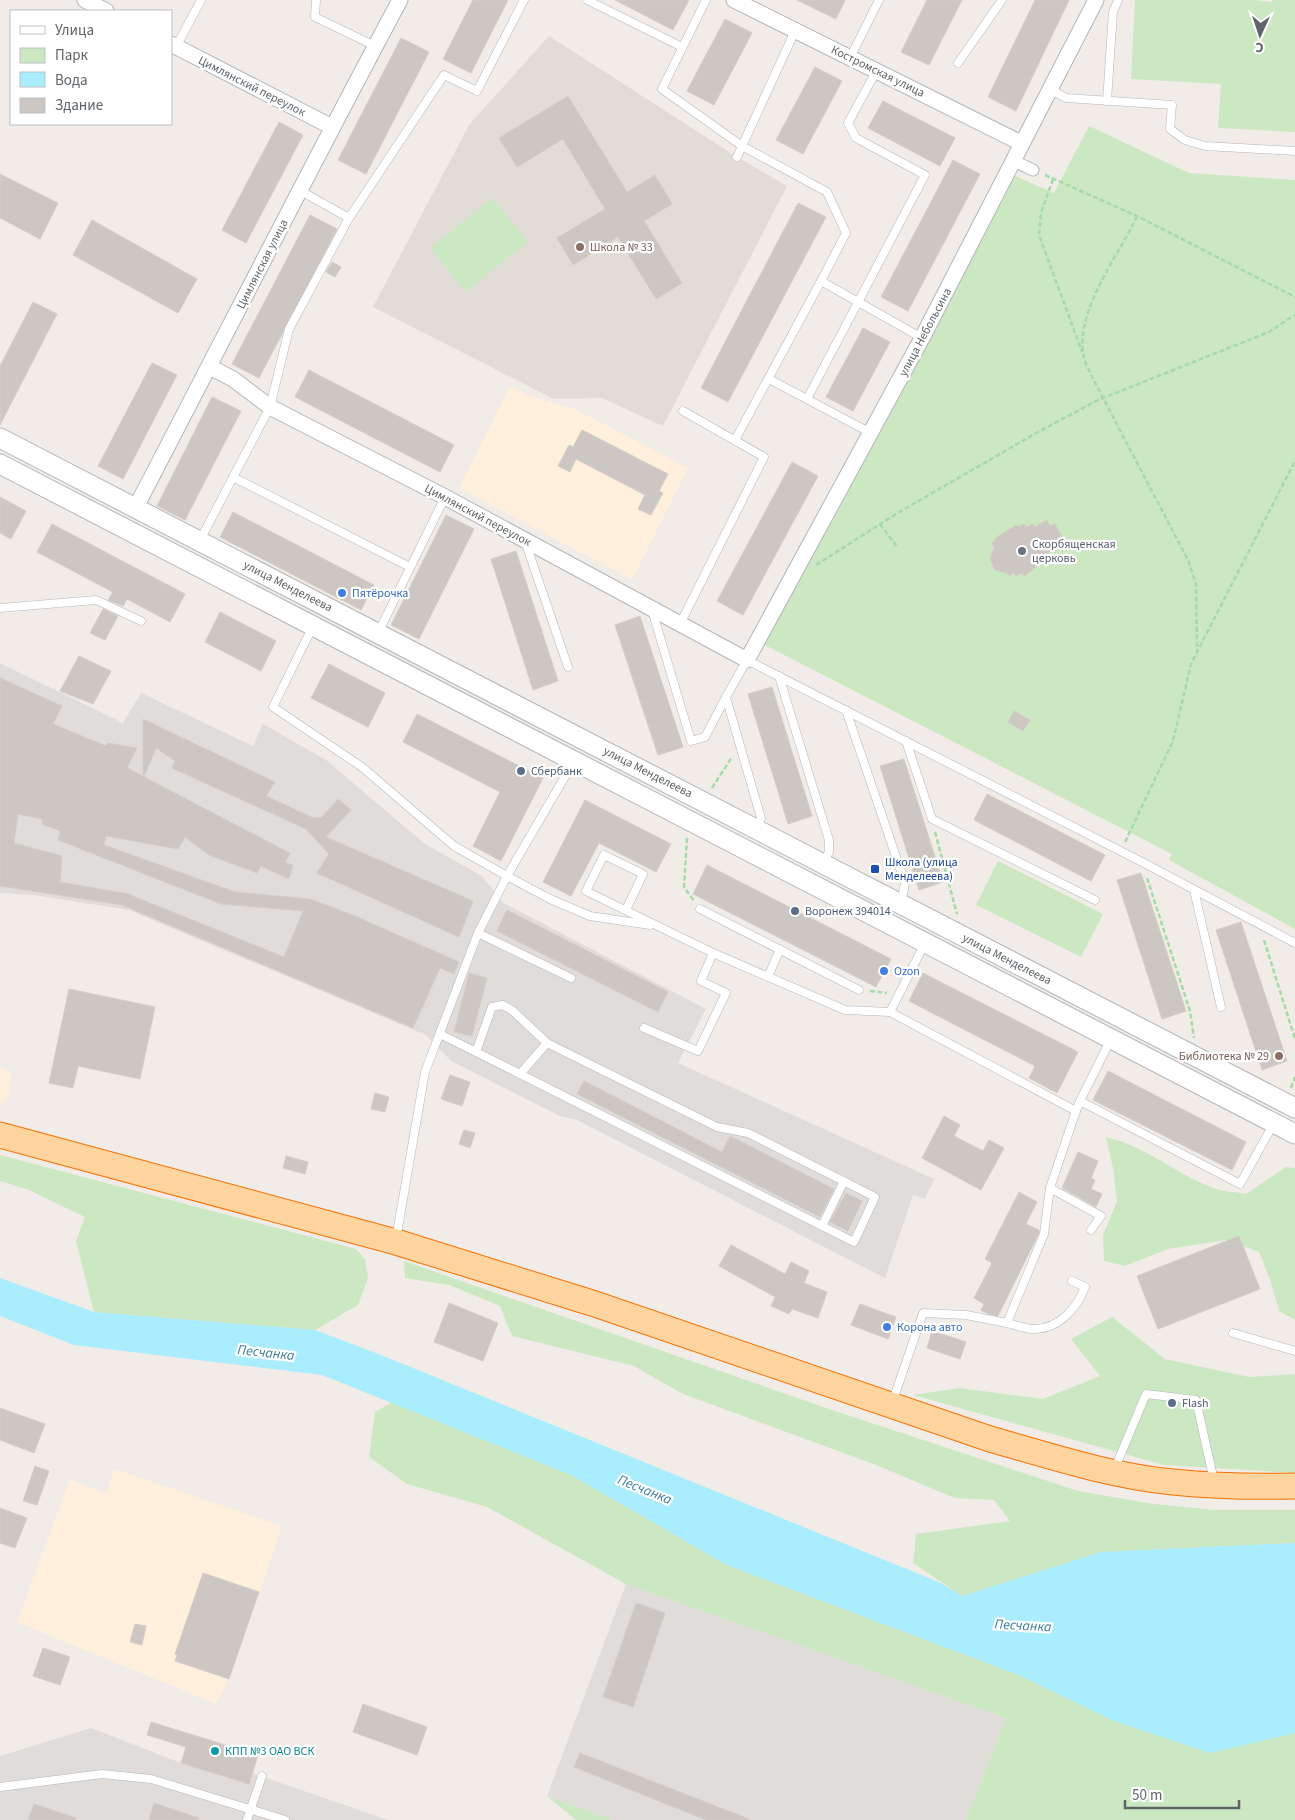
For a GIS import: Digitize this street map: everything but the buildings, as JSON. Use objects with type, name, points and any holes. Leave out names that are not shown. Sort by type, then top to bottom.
[{"type":"highway","points":[[0,1134],[396,1242],[595,1304],[990,1439],[1113,1472],[1171,1482],[1215,1485],[1295,1486]]},
{"type":"street","points":[[84,0],[104,10]]},
{"type":"street","name":"Цимлянская улица","points":[[126,529],[299,190],[400,0]]},
{"type":"street","name":"улица Небольсина","points":[[747,660],[922,338],[1096,0]]},
{"type":"street","name":"Костромская улица","points":[[743,2],[796,31],[851,56],[1021,143]]},
{"type":"street","name":"Цимлянский переулок","points":[[174,46],[332,127]]},
{"type":"street","points":[[1014,161],[1033,170]]},
{"type":"street","name":"Цимлянский переулок","points":[[210,367],[232,379],[270,407],[445,497],[747,660]]},
{"type":"street","name":"улица Менделеева","points":[[0,438],[1121,1018],[1292,1100]]},
{"type":"street","name":"улица Менделеева","points":[[0,464],[1295,1134]]},
{"type":"street","points":[[1111,1038],[1121,1018]]},
{"type":"lane","points":[[174,46],[201,0]]},
{"type":"lane","points":[[316,0],[314,17],[375,46]]},
{"type":"lane","points":[[200,540],[270,407],[289,329],[349,218],[444,75],[477,91],[524,0]]},
{"type":"lane","points":[[587,0],[682,47]]},
{"type":"lane","points":[[706,0],[662,89],[742,146],[827,192],[846,232],[735,440]]},
{"type":"lane","points":[[851,56],[879,0]]},
{"type":"lane","points":[[958,63],[1002,0]]},
{"type":"lane","points":[[1107,101],[1113,12],[1118,0]]},
{"type":"lane","points":[[737,157],[796,31]]},
{"type":"lane","points":[[808,399],[925,175],[856,138],[848,123],[877,70]]},
{"type":"lane","points":[[1050,89],[1066,98],[1172,105],[1170,129],[1185,140],[1206,146],[1295,151]]},
{"type":"lane","points":[[299,190],[349,218]]},
{"type":"lane","points":[[821,281],[922,338]]},
{"type":"lane","points":[[769,379],[871,434]]},
{"type":"lane","points":[[680,624],[764,456],[683,411]]},
{"type":"lane","points":[[233,477],[410,567]]},
{"type":"lane","points":[[378,633],[445,497]]},
{"type":"lane","points":[[525,540],[568,667]]},
{"type":"lane","points":[[0,608],[96,600],[141,621]]},
{"type":"lane","points":[[652,609],[691,741],[705,737],[747,660],[1142,862],[1295,943]]},
{"type":"lane","points":[[313,626],[304,640],[273,707],[362,767],[454,846],[550,899],[590,916],[657,926]]},
{"type":"lane","points":[[779,676],[829,840],[829,852],[823,863]]},
{"type":"lane","points":[[726,697],[761,818],[757,829]]},
{"type":"lane","points":[[846,710],[905,883],[902,904]]},
{"type":"lane","points":[[906,741],[932,819],[1095,900]]},
{"type":"lane","points":[[396,1242],[425,1072],[478,933],[507,876],[574,761]]},
{"type":"lane","points":[[626,910],[644,874],[604,855],[586,891],[712,953],[845,1010],[890,1012],[1076,1111]]},
{"type":"lane","points":[[1194,890],[1221,1007]]},
{"type":"lane","points":[[700,909],[859,990]]},
{"type":"lane","points":[[478,933],[571,978]]},
{"type":"lane","points":[[890,1012],[926,942]]},
{"type":"lane","points":[[768,977],[780,949]]},
{"type":"lane","points":[[644,1028],[698,1051],[726,993],[701,982],[712,953]]},
{"type":"lane","points":[[440,1034],[854,1242],[875,1197],[748,1134],[716,1127],[547,1043],[513,1011],[503,1005],[492,1007],[476,1052]]},
{"type":"lane","points":[[1007,1322],[1044,1234],[1050,1188],[1076,1111],[1111,1038]]},
{"type":"lane","points":[[520,1074],[547,1043]]},
{"type":"lane","points":[[1080,1101],[1240,1184],[1274,1123]]},
{"type":"lane","points":[[822,1226],[844,1181]]},
{"type":"lane","points":[[1050,1188],[1100,1216],[1091,1230]]},
{"type":"lane","points":[[891,1405],[923,1313],[966,1315],[1034,1329],[1054,1325],[1079,1304],[1085,1287],[1072,1280]]},
{"type":"lane","points":[[1233,1333],[1295,1351]]},
{"type":"lane","points":[[1113,1472],[1146,1394],[1196,1400],[1215,1485]]},
{"type":"lane","points":[[0,1787],[102,1774],[151,1779],[285,1820]]},
{"type":"lane","points":[[247,1820],[262,1776]]},
{"type":"path","points":[[1033,170],[1137,216],[1295,296]]},
{"type":"path","points":[[1053,179],[1041,212],[1039,234],[1083,355],[1188,560],[1196,584],[1197,652]]},
{"type":"path","points":[[1083,355],[1084,327],[1098,290],[1137,216]]},
{"type":"path","points":[[813,567],[880,524],[1038,432],[1104,397],[1269,332],[1295,315]]},
{"type":"path","points":[[1122,848],[1173,741],[1191,664],[1295,461]]},
{"type":"path","points":[[880,524],[898,548]]},
{"type":"path","points":[[710,792],[740,745]]},
{"type":"path","points":[[932,819],[958,918]]},
{"type":"path","points":[[687,836],[684,887],[700,909]]},
{"type":"path","points":[[1142,862],[1190,1011],[1195,1044]]},
{"type":"path","points":[[1259,924],[1295,1039]]},
{"type":"path","points":[[859,990],[899,994]]},
{"type":"path","points":[[1292,1100],[1295,1077]]},
{"type":"shaded area","name":"Школа № 33","points":[[549,36],[737,157],[787,186],[663,426],[602,398],[554,399],[373,307],[469,125]]},
{"type":"shaded area","points":[[510,386],[527,395],[577,410],[688,468],[632,580],[459,488]]},
{"type":"shaded area","points":[[0,663],[123,723],[141,693],[253,746],[263,724],[326,760],[425,844],[482,876],[502,902],[706,1009],[678,1063],[934,1179],[925,1199],[913,1195],[885,1278],[577,1120],[560,1116],[451,1061],[426,1035],[129,910],[34,895],[0,893]]},
{"type":"shaded area","points":[[0,1067],[11,1072],[9,1096],[0,1105]]},
{"type":"shaded area","points":[[115,1469],[282,1526],[232,1673],[216,1704],[17,1622],[70,1479],[106,1494]]},
{"type":"shaded area","points":[[626,1584],[1006,1718],[966,1820],[613,1820],[547,1796]]},
{"type":"shaded area","points":[[91,1728],[181,1763],[252,1773],[388,1820],[0,1820],[0,1756]]},
{"type":"green space","points":[[1135,0],[1255,0],[1272,2],[1273,0],[1295,0],[1295,132],[1218,128],[1221,84],[1131,79]]},
{"type":"green space","points":[[1089,126],[1189,173],[1295,180],[1295,929],[1169,860],[1172,854],[761,643],[1013,175],[1054,193]]},
{"type":"green space","points":[[492,198],[528,242],[465,292],[430,248]]},
{"type":"green space","points":[[998,861],[1103,914],[1081,957],[976,905]]},
{"type":"green space","points":[[1106,1137],[1135,1147],[1190,1178],[1222,1191],[1246,1194],[1286,1167],[1295,1168],[1295,1320],[1279,1311],[1271,1282],[1259,1252],[1226,1240],[1168,1249],[1125,1266],[1104,1261],[1103,1235],[1117,1201],[1113,1168]]},
{"type":"green space","points":[[0,1155],[356,1249],[365,1259],[368,1278],[358,1305],[315,1330],[94,1312],[76,1241],[85,1217],[29,1190],[0,1181]]},
{"type":"green space","points":[[404,1261],[832,1410],[1078,1491],[1154,1504],[1216,1510],[1295,1510],[1295,1543],[1101,1552],[962,1596],[913,1563],[916,1534],[1010,1521],[994,1500],[955,1498],[876,1465],[683,1394],[634,1366],[512,1336],[500,1306],[449,1285],[405,1278]]},
{"type":"green space","points":[[1112,1317],[1165,1359],[1249,1377],[1295,1374],[1295,1473],[1164,1465],[913,1395],[959,1388],[1043,1399],[1100,1376],[1071,1339]]},
{"type":"green space","points":[[392,1402],[571,1475],[727,1565],[1021,1676],[1111,1720],[1210,1753],[1295,1733],[1295,1820],[966,1820],[1006,1718],[626,1584],[487,1507],[407,1484],[369,1457],[375,1412]]},
{"type":"green space","points":[[547,1796],[613,1820],[576,1820]]},
{"type":"water","name":"Песчанка","points":[[0,1278],[94,1312],[315,1330],[381,1355],[941,1583],[962,1596],[1101,1552],[1295,1543],[1295,1733],[1210,1753],[1111,1720],[1021,1676],[727,1565],[571,1475],[322,1375],[74,1345],[0,1316]]},
{"type":"place","name":"Школа № 33","points":[[580,247]]},
{"type":"place","name":"Скорбященская церковь","points":[[1022,551]]},
{"type":"place","name":"Пятёрочка","points":[[342,593]]},
{"type":"place","name":"Сбербанк","points":[[521,771]]},
{"type":"place","name":"Школа (улица Менделеева)","points":[[875,869]]},
{"type":"place","name":"Воронеж 394014","points":[[795,911]]},
{"type":"place","name":"Ozon","points":[[884,971]]},
{"type":"place","name":"Библиотека № 29","points":[[1279,1056]]},
{"type":"place","name":"Корона авто","points":[[887,1327]]},
{"type":"place","name":"Flash","points":[[1172,1403]]},
{"type":"place","name":"КПП №3 ОАО ВСК","points":[[215,1751]]}]
